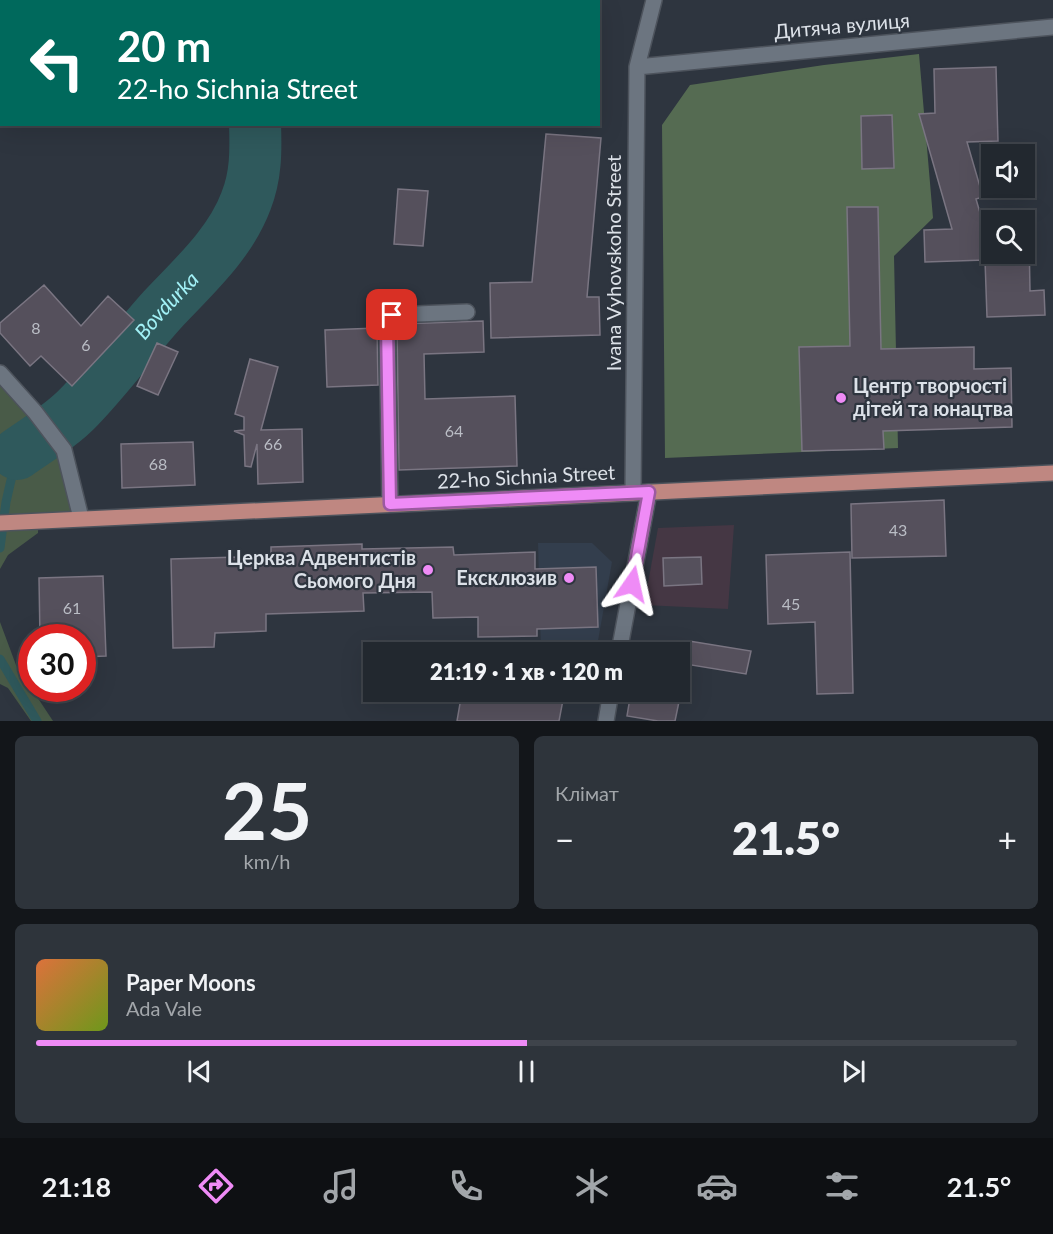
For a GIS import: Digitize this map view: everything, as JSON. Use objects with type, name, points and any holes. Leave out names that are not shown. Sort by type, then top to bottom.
[{"type":"main road","name":"22-ho Sichnia Street","points":[[0,523],[24,520],[1053,473]]},
{"type":"street","name":"Ivana Vyhovskoho Street","points":[[633,493],[637,67],[654,0]]},
{"type":"street","name":"Дитяча вулиця","points":[[637,67],[1053,27],[1053,42]]},
{"type":"street","points":[[390,504],[387,325],[392,315],[467,312]]},
{"type":"street","points":[[0,373],[64,450],[81,518]]},
{"type":"street","points":[[621,642],[649,492]]},
{"type":"street","points":[[606,721],[609,702]]},
{"type":"shaded area","points":[[734,525],[728,609],[644,605],[658,528]]},
{"type":"shaded area","points":[[538,543],[592,543],[612,562],[598,642],[541,642]]},
{"type":"green space","points":[[919,54],[933,218],[894,256],[898,448],[665,458],[662,125],[690,85],[824,65]]},
{"type":"green space","points":[[246,126],[264,126],[264,177],[255,205],[239,235],[209,273],[85,415],[63,436],[51,420],[73,399],[198,259],[223,225],[237,200],[245,178]]},
{"type":"green space","points":[[0,373],[64,450],[81,518],[38,520],[38,533],[8,555],[0,569]]},
{"type":"green space","points":[[0,622],[18,668],[18,702],[40,702],[53,721],[31,721],[8,688],[0,684]]},
{"type":"building","points":[[996,67],[998,141],[967,142],[981,190],[981,198],[976,199],[981,216],[981,260],[925,262],[924,230],[952,229],[919,114],[935,113],[934,69]]},
{"type":"building","points":[[892,115],[894,168],[862,169],[861,116]]},
{"type":"building","points":[[546,134],[601,138],[587,297],[599,297],[600,335],[491,338],[490,283],[532,282]]},
{"type":"building","points":[[398,189],[428,191],[423,246],[394,244]]},
{"type":"building","points":[[847,207],[878,207],[881,349],[974,347],[974,369],[1011,368],[1012,427],[883,431],[884,449],[802,451],[799,347],[850,346]]},
{"type":"building","points":[[985,264],[1030,264],[1030,291],[1044,290],[1045,315],[987,317]]},
{"type":"building","points":[[44,285],[81,326],[108,296],[134,320],[72,386],[41,356],[30,366],[0,333],[0,323]]},
{"type":"building","points":[[483,321],[484,352],[424,354],[425,399],[515,396],[517,466],[399,470],[397,328],[399,324]]},
{"type":"building","points":[[377,328],[378,385],[327,387],[325,330]]},
{"type":"building","points":[[157,343],[178,352],[158,395],[137,386]]},
{"type":"building","points":[[250,359],[278,367],[261,430],[302,429],[303,482],[258,484],[257,444],[251,467],[245,466],[244,435],[234,431],[244,430],[244,417],[235,414]]},
{"type":"building","points":[[193,442],[195,485],[122,488],[121,444]]},
{"type":"building","points":[[944,500],[946,556],[852,558],[851,504]]},
{"type":"building","points":[[362,544],[362,549],[453,547],[454,555],[535,552],[535,569],[596,567],[598,627],[537,629],[537,636],[478,637],[478,617],[433,618],[432,592],[363,593],[364,611],[266,614],[266,631],[215,633],[214,647],[173,648],[171,559],[271,556],[271,547]]},
{"type":"building","points":[[850,552],[853,693],[817,694],[815,622],[768,624],[766,555]]},
{"type":"building","points":[[701,557],[702,584],[664,586],[663,558]]},
{"type":"building","points":[[103,576],[106,656],[96,656],[96,624],[40,624],[39,578]]},
{"type":"building","points":[[689,642],[751,651],[746,674],[690,665]]},
{"type":"building","points":[[460,702],[563,702],[559,721],[457,721]]},
{"type":"building","points":[[629,702],[679,702],[675,721],[627,716]]},
{"type":"waterway","name":"Bovdurka","points":[[17,454],[57,426],[79,407],[152,321],[221,246],[239,217],[252,182],[255,163],[255,126]]},
{"type":"waterway","points":[[0,445],[17,454],[6,502],[0,548]]},
{"type":"waterway","points":[[0,659],[37,721]]},
{"type":"place","name":"Центр творчості дітей та юнацтва","points":[[841,398]]},
{"type":"place","name":"Церква Адвентистів Сьомого Дня","points":[[428,570]]},
{"type":"place","name":"Ексклюзив","points":[[569,578]]},
{"type":"route","points":[[392,315],[387,325],[390,504],[649,492],[632,584]]}]
